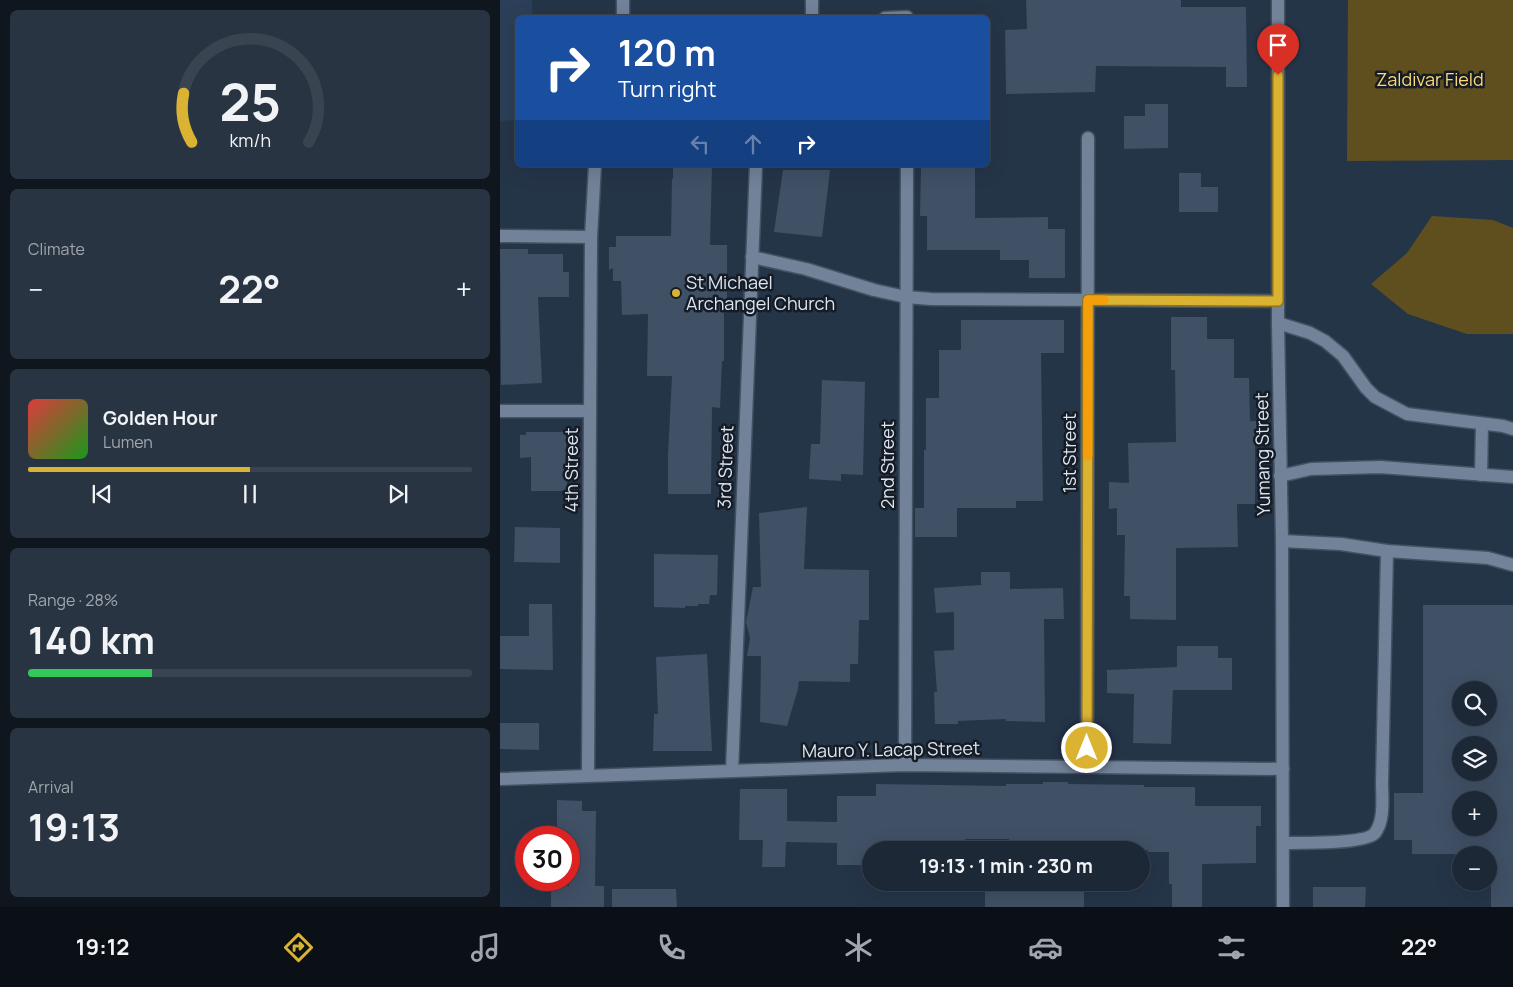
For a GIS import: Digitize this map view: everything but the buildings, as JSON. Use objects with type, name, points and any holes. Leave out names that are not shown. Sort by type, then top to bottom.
[{"type":"street","points":[[622,0],[623,15]]},
{"type":"street","points":[[812,0],[812,15]]},
{"type":"street","name":"Yumang Street","points":[[1278,0],[1278,323],[1282,541],[1284,907]]},
{"type":"street","name":"1st Street","points":[[1087,767],[1088,138]]},
{"type":"street","name":"4th Street","points":[[588,776],[591,237],[595,167]]},
{"type":"street","name":"3rd Street","points":[[732,771],[756,167]]},
{"type":"street","name":"2nd Street","points":[[905,765],[907,167]]},
{"type":"street","points":[[500,236],[591,237]]},
{"type":"street","points":[[752,257],[806,268],[874,290],[931,300],[1278,301]]},
{"type":"street","points":[[1278,323],[1310,333],[1325,341],[1343,356],[1366,388],[1375,397],[1407,414],[1503,426],[1513,429]]},
{"type":"street","points":[[500,411],[590,411]]},
{"type":"street","points":[[1481,475],[1482,424]]},
{"type":"street","points":[[1280,476],[1311,469],[1380,468],[1513,477]]},
{"type":"street","points":[[1282,541],[1340,544],[1387,551],[1488,558],[1513,564]]},
{"type":"street","points":[[1283,843],[1368,838],[1374,834],[1378,827],[1381,816],[1387,551]]},
{"type":"street","name":"Mauro Y. Lacap Street","points":[[500,780],[905,765],[1283,769]]},
{"type":"shaded area","points":[[500,0],[532,0],[532,15],[515,15],[515,120],[500,121]]},
{"type":"green space","name":"Zaldivar Field","points":[[1348,0],[1513,0],[1513,160],[1347,161]]},
{"type":"green space","points":[[1432,216],[1493,220],[1513,228],[1513,334],[1467,334],[1408,314],[1371,284],[1407,253]]},
{"type":"slow traffic","points":[[1088,456],[1088,300],[1104,300]]},
{"type":"place","name":"St Michael Archangel Church","points":[[676,293]]},
{"type":"route","points":[[1087,748],[1088,300],[1278,301],[1278,75]]}]
